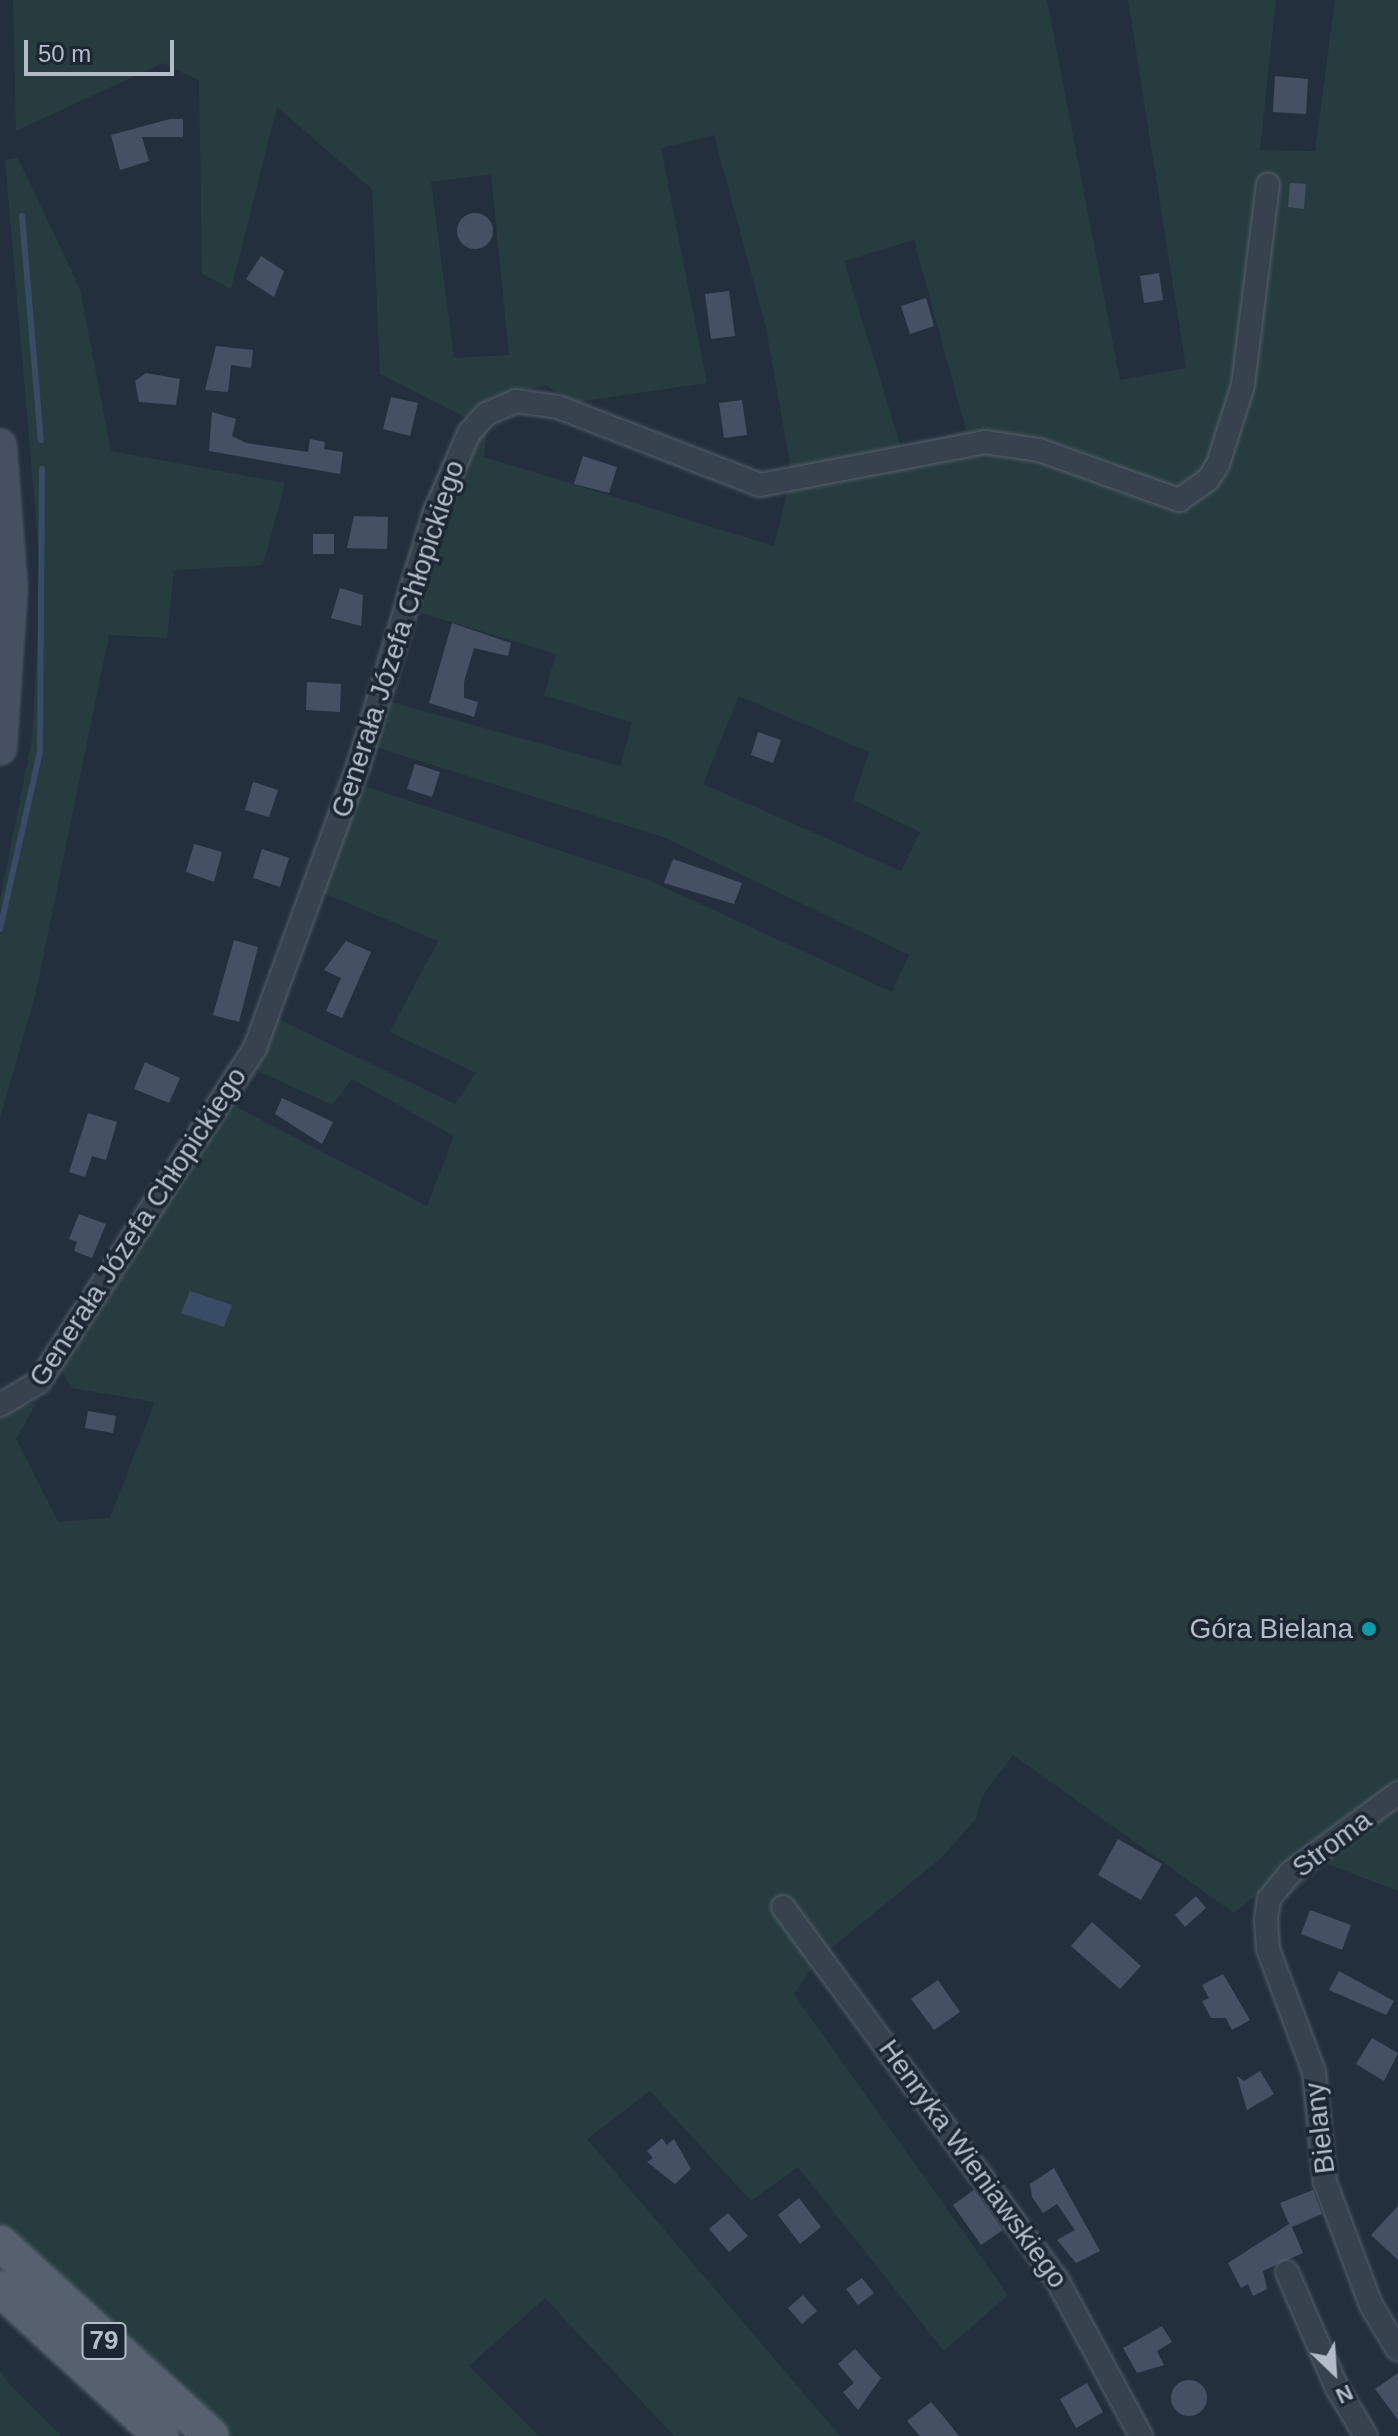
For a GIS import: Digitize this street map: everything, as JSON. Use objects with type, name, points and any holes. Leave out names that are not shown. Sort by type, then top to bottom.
[{"type":"main road","points":[[0,445],[11,589],[0,749]]},
{"type":"main road","name":"79","points":[[0,2243],[211,2436]]},
{"type":"main road","name":"79","points":[[0,2289],[161,2436]]},
{"type":"street","name":"Generała Józefa Chłopickiego","points":[[0,1405],[39,1382],[255,1048],[359,764],[435,512],[469,433],[486,414],[516,401],[558,407],[760,485],[793,484],[985,442],[1039,450],[1179,500],[1208,480],[1218,464],[1243,385],[1268,185]]},
{"type":"street","name":"Stroma","points":[[1269,1899],[1290,1873],[1398,1793]]},
{"type":"street","name":"Bielany","points":[[1269,1899],[1268,1949],[1307,2043],[1325,2182],[1371,2305],[1398,2350]]},
{"type":"street","name":"Henryka Wieniawskiego","points":[[783,1907],[1057,2280],[1141,2436]]},
{"type":"street","points":[[1287,2272],[1336,2386],[1366,2436]]},
{"type":"green space","points":[[13,0],[1047,0],[1120,380],[1186,368],[1128,0],[1276,0],[1260,150],[1315,151],[1335,0],[1398,0],[1398,1891],[1325,1863],[1287,1898],[1263,1889],[1234,1913],[1013,1755],[982,1796],[976,1819],[941,1858],[817,1960],[794,1994],[1008,2295],[944,2351],[798,2167],[751,2201],[650,2091],[587,2139],[840,2436],[674,2436],[545,2298],[469,2366],[539,2436],[231,2436],[0,2223],[0,1411],[36,1403],[16,1439],[58,1522],[110,1518],[155,1402],[71,1388],[59,1367],[261,1052],[276,1018],[455,1104],[476,1073],[390,1032],[438,941],[319,891],[358,784],[646,879],[892,992],[909,955],[663,837],[372,746],[388,701],[620,766],[632,723],[544,695],[556,654],[418,612],[421,601],[394,596],[421,509],[465,417],[380,374],[372,189],[277,107],[231,289],[202,274],[199,81],[163,63],[16,131]],"holes":[[[714,135],[766,328],[792,475],[774,546],[484,457],[489,402],[522,389],[547,386],[576,402],[707,383],[661,148]],[[491,174],[509,355],[454,358],[431,182]],[[914,240],[966,430],[901,447],[844,261]],[[739,696],[869,752],[853,800],[920,832],[901,871],[703,784]],[[258,1071],[332,1105],[352,1079],[454,1136],[427,1206],[236,1107]]]},
{"type":"green space","points":[[18,158],[80,289],[111,451],[285,483],[263,565],[174,570],[167,638],[109,635],[36,992],[0,1118],[0,901],[32,739],[41,576],[5,160]]},
{"type":"green space","points":[[0,2370],[7,2381],[61,2436],[0,2436]]},
{"type":"water","points":[[190,1291],[232,1305],[224,1327],[181,1313]]},
{"type":"building","points":[[1275,76],[1308,79],[1306,114],[1273,112]]},
{"type":"building","points":[[170,119],[183,119],[183,137],[142,137],[149,161],[120,170],[111,135]]},
{"type":"building","points":[[1290,183],[1306,184],[1304,209],[1288,207]]},
{"type":"building","points":[[475,213],[488,218],[493,231],[488,244],[475,249],[462,244],[457,231],[462,218]]},
{"type":"building","points":[[261,256],[284,271],[274,297],[246,279]]},
{"type":"building","points":[[1159,273],[1163,300],[1144,303],[1140,276]]},
{"type":"building","points":[[729,291],[735,336],[711,339],[705,294]]},
{"type":"building","points":[[926,298],[934,326],[910,334],[901,306]]},
{"type":"building","points":[[216,346],[253,350],[251,368],[231,365],[228,392],[205,390]]},
{"type":"building","points":[[146,373],[180,379],[176,405],[139,402],[135,381]]},
{"type":"building","points":[[391,397],[418,403],[410,436],[383,429]]},
{"type":"building","points":[[742,400],[747,435],[724,438],[719,403]]},
{"type":"building","points":[[212,412],[236,419],[232,436],[246,443],[308,452],[310,439],[325,442],[324,449],[343,452],[340,474],[209,451]]},
{"type":"building","points":[[583,456],[617,467],[609,493],[574,484]]},
{"type":"building","points":[[354,516],[388,517],[387,549],[347,548]]},
{"type":"building","points":[[313,534],[334,534],[334,554],[313,554]]},
{"type":"building","points":[[340,588],[363,595],[361,626],[331,618]]},
{"type":"building","points":[[452,623],[511,643],[508,656],[474,648],[464,682],[464,698],[478,702],[474,717],[429,703]]},
{"type":"building","points":[[307,682],[341,684],[340,712],[306,710]]},
{"type":"building","points":[[758,732],[781,740],[773,763],[751,755]]},
{"type":"building","points":[[415,764],[440,772],[432,797],[407,789]]},
{"type":"building","points":[[253,782],[278,790],[269,817],[245,810]]},
{"type":"building","points":[[194,844],[222,852],[214,882],[186,872]]},
{"type":"building","points":[[262,849],[289,858],[280,887],[253,878]]},
{"type":"building","points":[[673,859],[742,883],[734,904],[664,883]]},
{"type":"building","points":[[234,940],[258,947],[239,1022],[213,1015]]},
{"type":"building","points":[[346,941],[371,952],[342,1018],[326,1011],[341,978],[324,970]]},
{"type":"building","points":[[145,1062],[180,1078],[169,1103],[134,1089]]},
{"type":"building","points":[[282,1098],[333,1122],[322,1144],[275,1114]]},
{"type":"building","points":[[88,1113],[117,1122],[106,1160],[92,1156],[85,1177],[69,1172]]},
{"type":"building","points":[[79,1214],[106,1224],[92,1258],[74,1251],[77,1242],[69,1239]]},
{"type":"building","points":[[88,1411],[116,1416],[113,1433],[85,1428]]},
{"type":"building","points":[[1118,1839],[1162,1864],[1141,1900],[1098,1875]]},
{"type":"building","points":[[1196,1896],[1206,1908],[1185,1927],[1175,1915]]},
{"type":"building","points":[[1310,1910],[1351,1925],[1342,1950],[1301,1934]]},
{"type":"building","points":[[1092,1922],[1141,1966],[1120,1989],[1071,1946]]},
{"type":"building","points":[[1339,1971],[1394,2001],[1386,2015],[1329,1990]]},
{"type":"building","points":[[1223,1974],[1250,2020],[1232,2030],[1226,2018],[1211,2018],[1202,2001],[1209,1998],[1202,1985]]},
{"type":"building","points":[[938,1980],[960,2012],[934,2030],[911,1999]]},
{"type":"building","points":[[1372,2038],[1398,2053],[1384,2081],[1356,2064]]},
{"type":"building","points":[[1260,2071],[1274,2094],[1247,2110],[1237,2076],[1244,2081]]},
{"type":"building","points":[[662,2138],[667,2145],[674,2139],[691,2169],[675,2184],[647,2162],[653,2158],[647,2151]]},
{"type":"building","points":[[1054,2168],[1100,2251],[1076,2263],[1057,2240],[1075,2230],[1057,2204],[1043,2213],[1032,2197],[1030,2184]]},
{"type":"building","points":[[974,2190],[1003,2230],[981,2245],[953,2205]]},
{"type":"building","points":[[1313,2190],[1322,2214],[1292,2227],[1303,2253],[1263,2271],[1267,2289],[1253,2296],[1248,2284],[1241,2288],[1228,2263],[1289,2224],[1280,2203]]},
{"type":"building","points":[[799,2198],[821,2227],[800,2244],[778,2215]]},
{"type":"building","points":[[1398,2206],[1398,2260],[1371,2235]]},
{"type":"building","points":[[728,2213],[748,2236],[729,2252],[709,2229]]},
{"type":"building","points":[[862,2278],[874,2293],[858,2305],[846,2289]]},
{"type":"building","points":[[803,2295],[817,2311],[802,2324],[788,2308]]},
{"type":"building","points":[[1162,2326],[1172,2342],[1157,2351],[1164,2365],[1137,2373],[1123,2348]]},
{"type":"building","points":[[855,2349],[881,2378],[858,2410],[843,2392],[854,2383],[838,2364]]},
{"type":"building","points":[[1398,2373],[1398,2420],[1375,2389]]},
{"type":"building","points":[[1189,2380],[1202,2385],[1207,2398],[1202,2411],[1189,2416],[1176,2411],[1171,2398],[1176,2385]]},
{"type":"building","points":[[1087,2383],[1103,2412],[1076,2428],[1060,2399]]},
{"type":"building","points":[[931,2402],[959,2436],[920,2436],[907,2421]]},
{"type":"waterway","points":[[22,216],[41,440]]},
{"type":"waterway","points":[[0,929],[40,752],[42,469]]},
{"type":"place","name":"Góra Bielana","points":[[1369,1629]]}]
